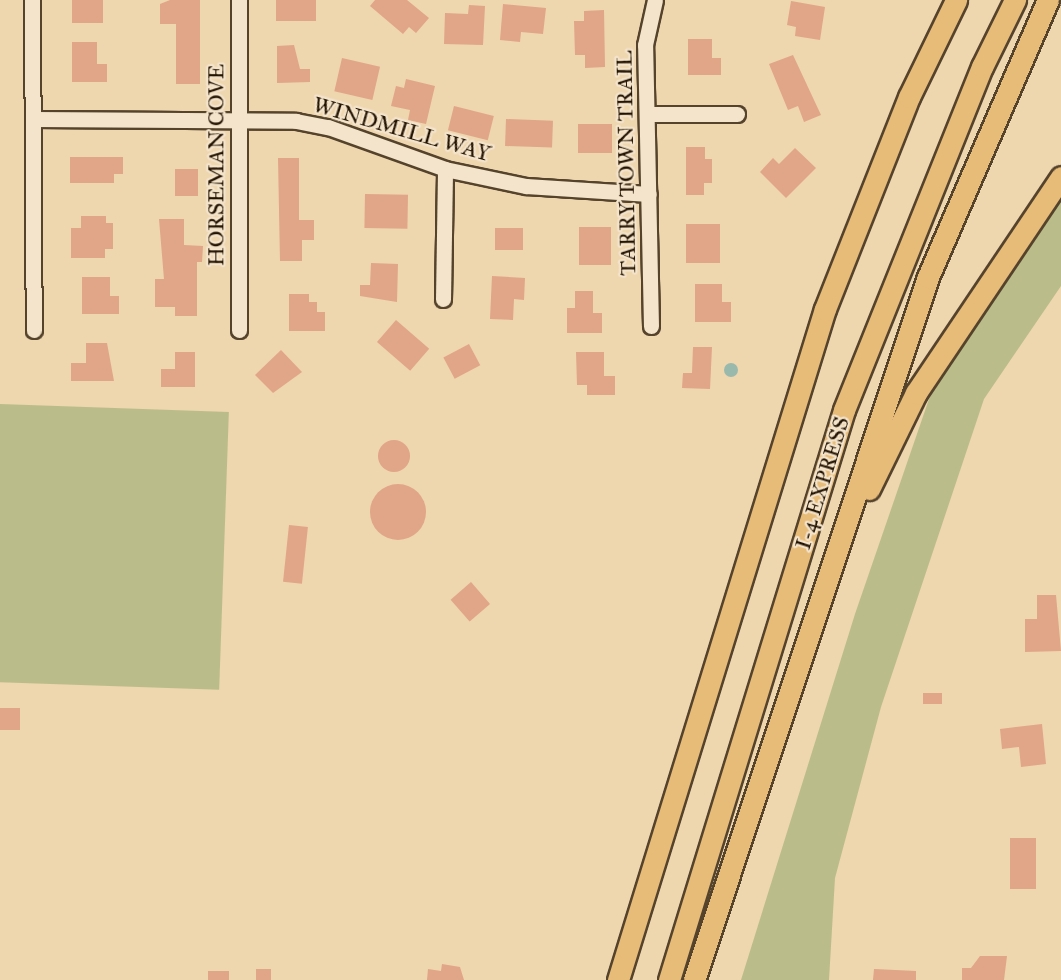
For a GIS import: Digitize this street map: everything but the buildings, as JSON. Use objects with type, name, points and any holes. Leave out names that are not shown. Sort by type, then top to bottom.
[{"type":"highway","points":[[618,980],[825,309],[909,97],[956,0]]},
{"type":"highway","name":"I-4 EXPRESS","points":[[669,980],[844,410],[982,67],[1015,0]]},
{"type":"highway","points":[[694,980],[928,277],[1048,0]]},
{"type":"highway","points":[[796,673],[817,638],[861,507],[916,393],[1061,177]]},
{"type":"street","points":[[32,0],[34,330]]},
{"type":"street","name":"HORSEMAN COVE","points":[[238,0],[238,330]]},
{"type":"street","name":"TARRY TOWN TRAIL","points":[[651,326],[645,45],[655,0]]},
{"type":"street","points":[[646,114],[737,114]]},
{"type":"street","name":"WINDMILL WAY","points":[[34,119],[238,119],[328,127],[445,169],[526,186],[649,194]]},
{"type":"street","points":[[443,299],[445,169]]},
{"type":"green space","points":[[1061,189],[1061,286],[984,399],[881,707],[835,878],[829,980],[741,980],[855,614],[939,370]]},
{"type":"green space","points":[[0,404],[229,412],[219,690],[0,682]]},
{"type":"shaded area","points":[[728,363],[734,363],[738,370],[734,377],[728,377],[724,373],[724,367]]}]
